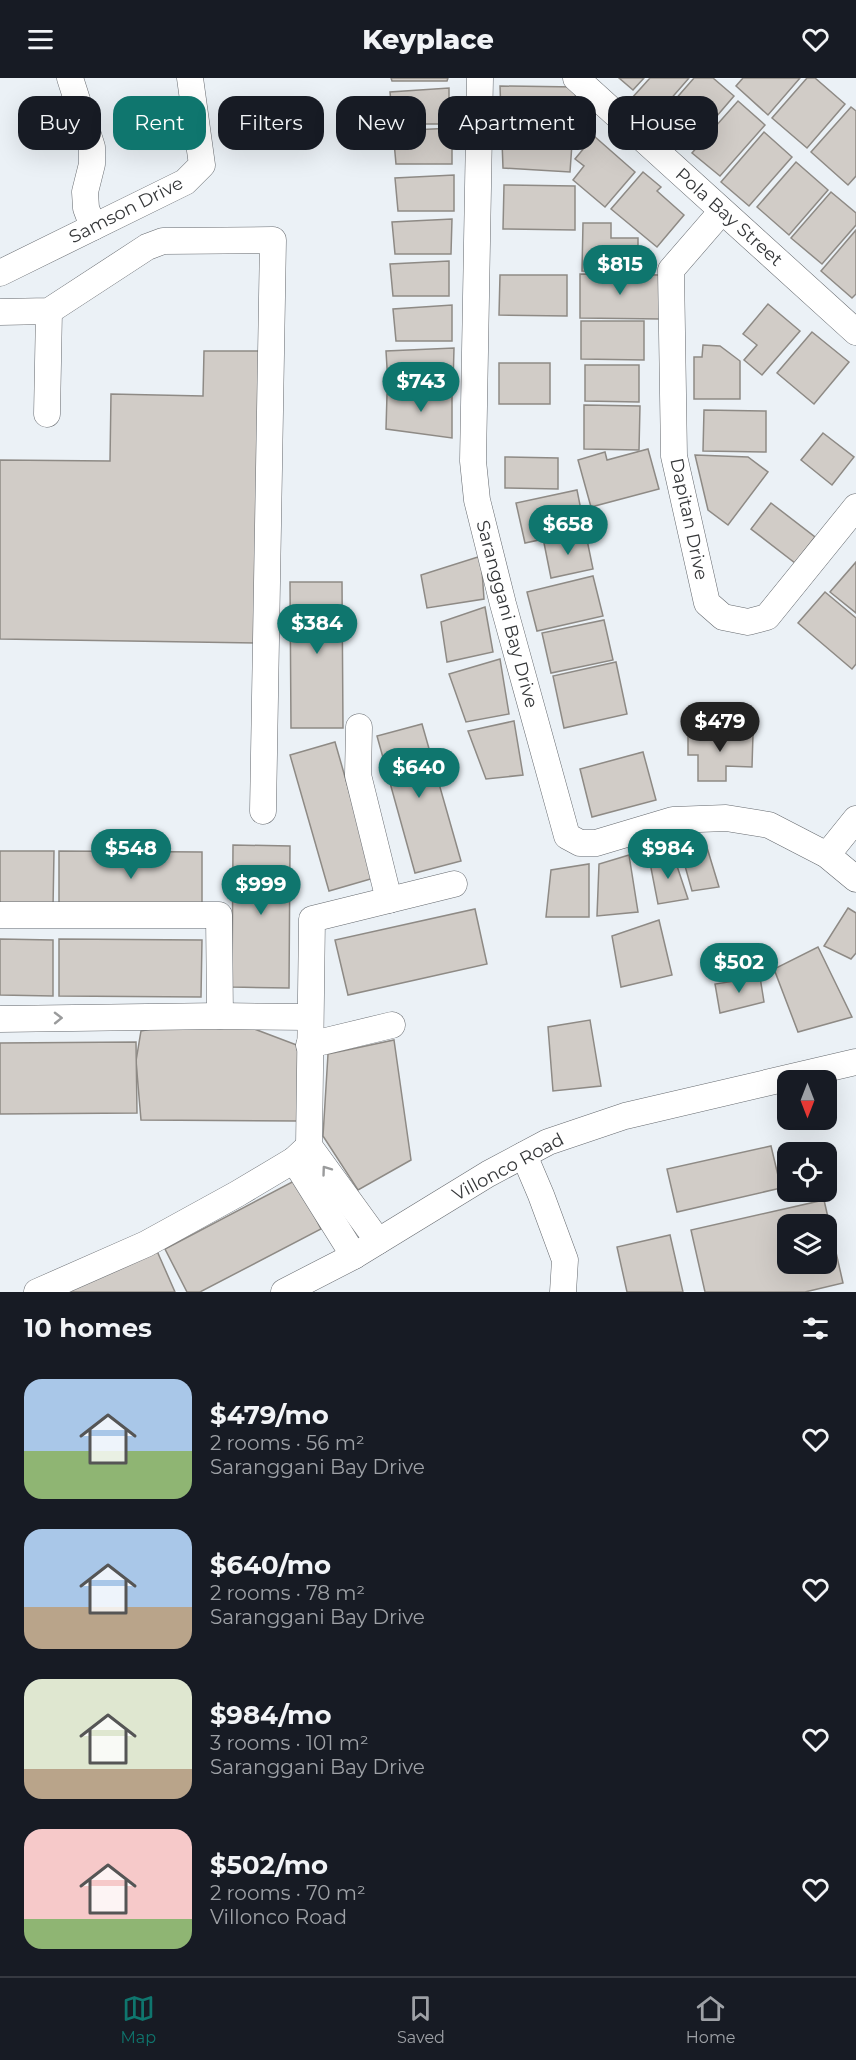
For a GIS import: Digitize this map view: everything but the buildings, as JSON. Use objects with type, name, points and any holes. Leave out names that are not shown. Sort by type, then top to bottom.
[{"type":"street","points":[[70,78],[92,147],[92,164],[85,192],[86,208],[93,227]]},
{"type":"street","name":"Samson Drive","points":[[0,273],[184,182],[202,165],[190,78]]},
{"type":"street","name":"Saranggani Bay Drive","points":[[480,78],[473,460],[477,500],[567,836],[580,843],[596,843],[673,820],[726,818],[769,825],[827,855],[856,879]]},
{"type":"street","name":"Pola Bay Street","points":[[576,78],[856,332]]},
{"type":"street","name":"Dapitan Drive","points":[[722,211],[671,270],[674,456],[707,603],[723,617],[748,622],[767,617],[856,507]]},
{"type":"street","points":[[0,312],[49,311],[147,247],[163,242],[273,240],[263,811]]},
{"type":"street","points":[[47,414],[49,311]]},
{"type":"street","points":[[359,727],[358,775],[389,900]]},
{"type":"street","points":[[827,855],[856,819]]},
{"type":"street","points":[[354,1256],[334,1225],[301,1153],[309,1045],[312,919],[454,884]]},
{"type":"street","points":[[0,915],[219,915],[220,1016]]},
{"type":"street","points":[[0,1020],[220,1016],[309,1017]]},
{"type":"street","points":[[309,1045],[392,1025]]},
{"type":"street","name":"Villonco Road","points":[[284,1292],[354,1256],[488,1174],[548,1142],[625,1116],[856,1062]]},
{"type":"street","points":[[301,1153],[356,1211],[378,1241]]},
{"type":"street","points":[[37,1292],[146,1244],[237,1194],[301,1153]]},
{"type":"street","points":[[524,1155],[565,1260],[563,1292]]},
{"type":"street","points":[[334,1225],[356,1211]]}]
